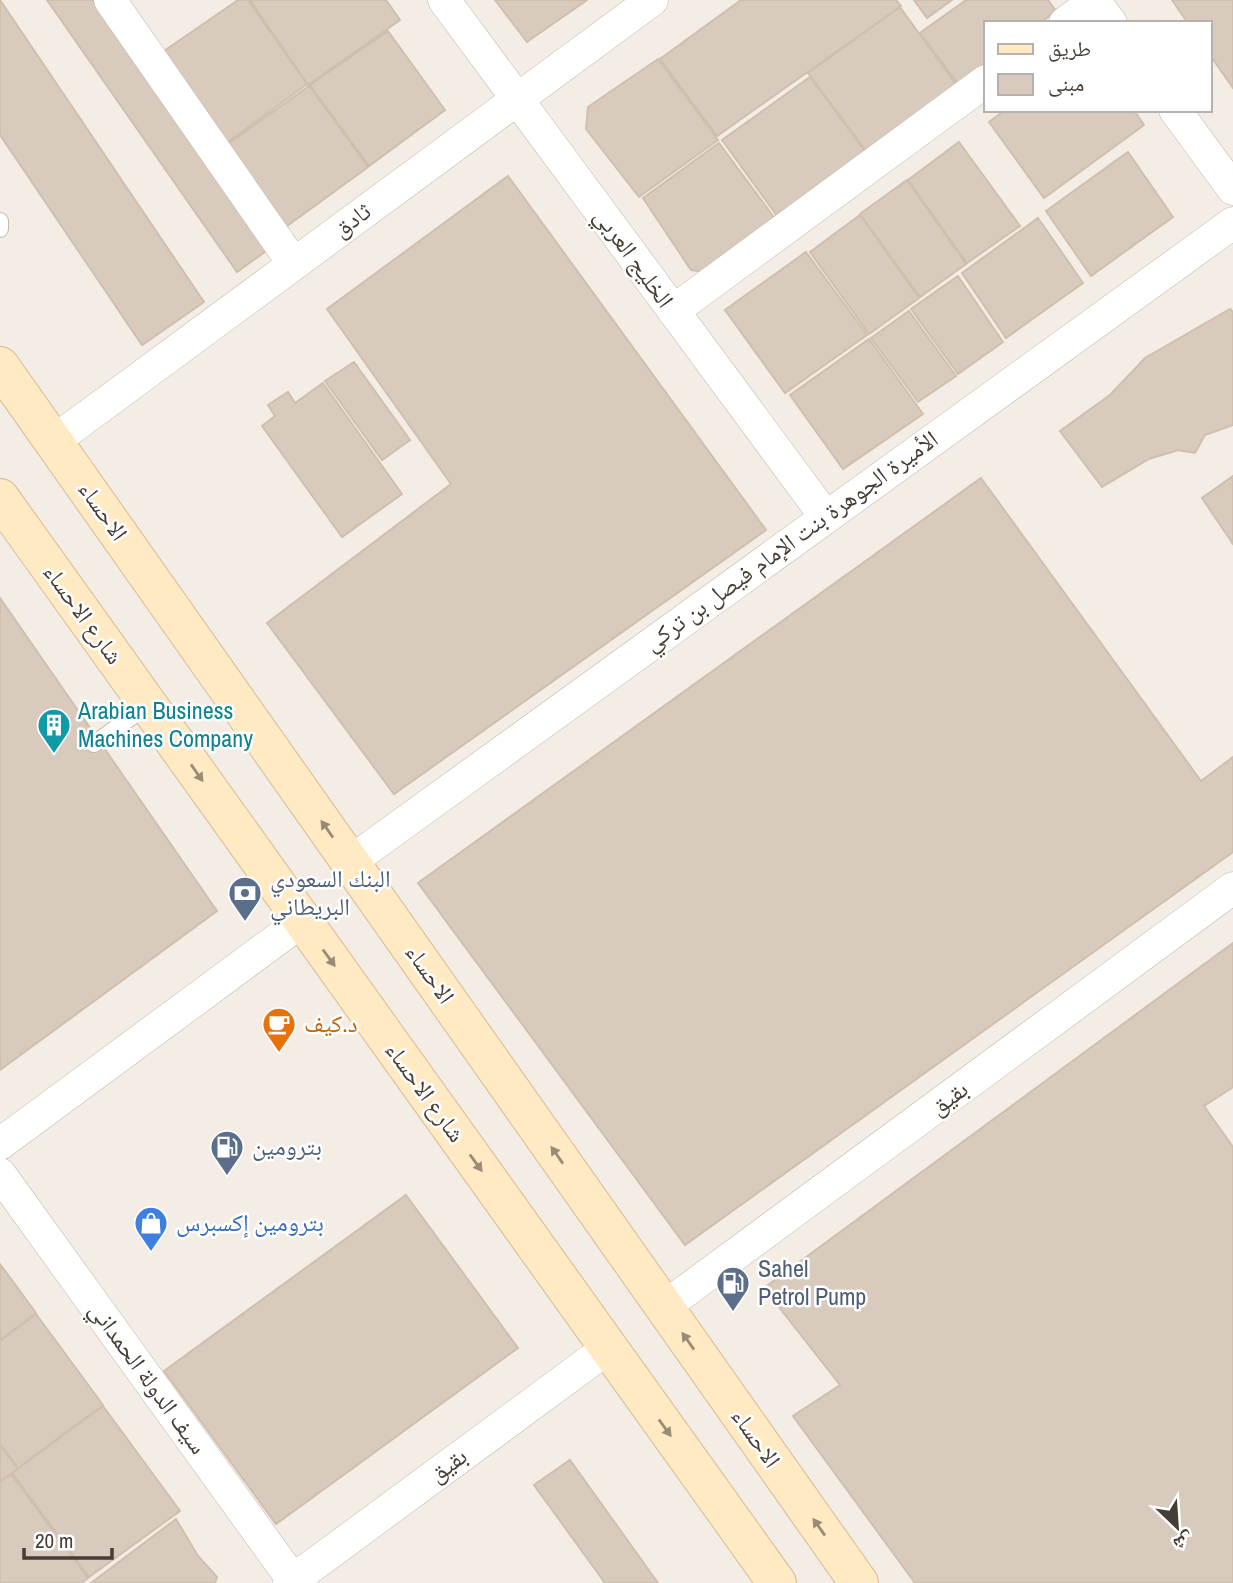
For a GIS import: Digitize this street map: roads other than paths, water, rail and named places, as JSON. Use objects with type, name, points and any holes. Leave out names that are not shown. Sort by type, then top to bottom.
[{"type":"main road","name":"الاحساء","points":[[0,366],[859,1583]]},
{"type":"main road","name":"شارع الاحساء","points":[[0,498],[777,1583]]},
{"type":"street","points":[[110,0],[293,263]]},
{"type":"street","name":"الخليج العربي","points":[[444,0],[825,516]]},
{"type":"street","name":"ثادق","points":[[54,441],[652,0]]},
{"type":"street","points":[[1069,21],[1099,6]]},
{"type":"street","points":[[673,311],[984,82]]},
{"type":"street","points":[[1176,112],[1233,190]]},
{"type":"street","name":"الأميرة الجوهرة بنت الإمام فيصل بن تركي","points":[[350,862],[1233,223]]},
{"type":"street","name":"بقيق","points":[[664,1307],[1233,888]]},
{"type":"street","points":[[0,1144],[302,921]]},
{"type":"street","name":"سيف الدولة الحمداني","points":[[0,1174],[292,1582]]},
{"type":"street","name":"بقيق","points":[[292,1582],[608,1348]]},
{"type":"lane","points":[[0,221],[0,229]]},
{"type":"lane","points":[[94,744],[148,705]]},
{"type":"place","name":"Arabian Business Machines Company","points":[[54,755]]},
{"type":"place","name":"البنك السعودي البريطاني","points":[[245,923]]},
{"type":"place","name":"د.كيف","points":[[279,1054]]},
{"type":"place","name":"بترومين","points":[[227,1177]]},
{"type":"place","name":"بترومين إكسبرس","points":[[151,1253]]},
{"type":"place","name":"Sahel Petrol Pump","points":[[733,1313]]}]
